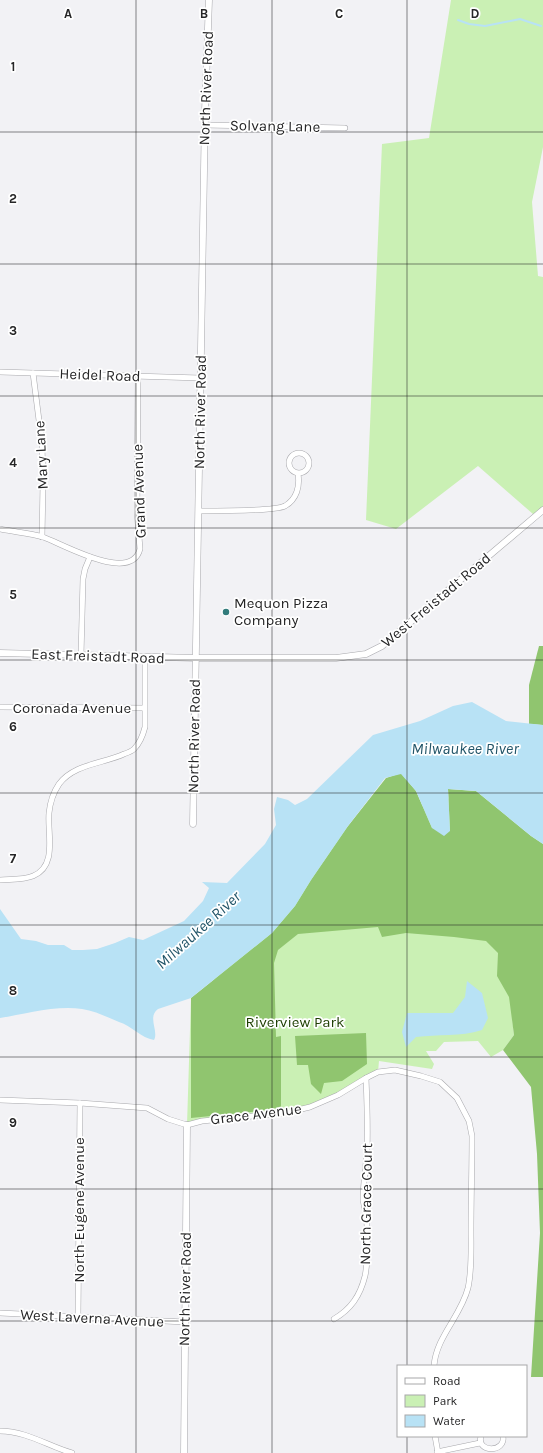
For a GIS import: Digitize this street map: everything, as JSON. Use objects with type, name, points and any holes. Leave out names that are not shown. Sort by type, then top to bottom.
[{"type":"street","name":"North River Road","points":[[193,824],[200,378],[209,0]]},
{"type":"street","name":"Solvang Lane","points":[[205,125],[345,128]]},
{"type":"street","name":"Heidel Road","points":[[0,372],[200,378]]},
{"type":"street","name":"Mary Lane","points":[[33,373],[42,444],[42,537]]},
{"type":"street","name":"Grand Avenue","points":[[0,529],[42,537],[90,557],[111,563],[124,563],[132,561],[139,554],[140,549],[136,512],[138,376]]},
{"type":"street","points":[[301,453],[308,457],[310,464],[305,472],[298,474],[290,468],[289,460],[292,456],[301,453]]},
{"type":"street","points":[[199,511],[270,509],[284,506],[294,497],[299,484],[298,474]]},
{"type":"street","name":"West Freistadt Road","points":[[196,658],[336,658],[366,654],[382,646],[543,510]]},
{"type":"street","points":[[81,655],[83,579],[90,557]]},
{"type":"street","name":"East Freistadt Road","points":[[0,653],[196,658]]},
{"type":"street","points":[[0,880],[32,876],[40,872],[46,864],[49,854],[49,813],[52,796],[61,781],[87,765],[116,758],[134,750],[142,737],[145,727],[145,657]]},
{"type":"street","name":"Coronada Avenue","points":[[0,707],[144,708]]},
{"type":"street","name":"Grace Avenue","points":[[0,1100],[80,1103],[147,1108],[168,1119],[188,1125],[202,1121],[285,1113],[310,1107],[338,1095],[378,1072],[395,1070],[440,1082],[458,1098],[469,1121],[472,1136],[471,1251],[469,1284],[463,1302],[444,1335],[435,1358],[434,1365]]},
{"type":"street","name":"North Grace Court","points":[[334,1319],[348,1310],[353,1303],[359,1293],[365,1275],[367,1243],[366,1216],[363,1200],[367,1151],[366,1078]]},
{"type":"street","name":"North Eugene Avenue","points":[[78,1317],[80,1103]]},
{"type":"street","name":"North River Road","points":[[184,1453],[188,1125]]},
{"type":"street","name":"West Laverna Avenue","points":[[0,1313],[185,1322]]},
{"type":"street","points":[[0,1431],[25,1435],[72,1453]]},
{"type":"street","points":[[435,1437],[437,1452],[480,1443]]},
{"type":"street","points":[[481,1437],[480,1443],[484,1449],[491,1452],[498,1450],[503,1444],[503,1437]]},
{"type":"green space","points":[[451,0],[543,0],[543,147],[532,202],[538,276],[543,277],[543,510],[533,514],[478,466],[396,529],[366,520],[382,144],[429,138]]},
{"type":"green space","points":[[539,646],[543,646],[543,725],[529,724],[529,685]]},
{"type":"green space","name":"Riverview Park","points":[[401,773],[416,791],[432,828],[450,831],[448,789],[476,791],[543,844],[543,1377],[531,1377],[540,1233],[537,1154],[531,1087],[503,1050],[514,1035],[509,997],[497,976],[498,953],[486,941],[406,933],[382,937],[378,927],[298,934],[278,950],[274,963],[276,1037],[281,1036],[281,1109],[191,1118],[191,998],[272,933],[295,906],[348,826],[386,778]]},
{"type":"green space","name":"Riverview Park","points":[[476,791],[543,844],[512,1017],[514,1035],[503,1050],[491,1057],[478,1041],[444,1042],[436,1051],[426,1051],[434,1064],[432,1069],[379,1061],[378,1072],[310,1107],[187,1125],[191,998],[210,984],[348,826]]},
{"type":"green space","points":[[366,1033],[367,1064],[342,1081],[324,1083],[321,1094],[311,1084],[308,1065],[297,1065],[295,1036]]},
{"type":"water","name":"Milwaukee River","points":[[472,702],[506,721],[543,725],[543,844],[476,791],[448,789],[450,831],[444,836],[432,828],[416,791],[401,774],[385,778],[348,826],[295,906],[272,933],[191,998],[158,1009],[155,1012],[153,1016],[155,1032],[154,1040],[145,1037],[124,1024],[82,1009],[51,1009],[0,1018],[0,909],[21,939],[36,941],[48,945],[64,945],[72,950],[83,950],[97,949],[129,937],[143,940],[184,921],[203,901],[209,888],[202,882],[227,883],[265,844],[276,825],[274,809],[277,797],[288,800],[295,805],[307,799],[373,735],[420,721],[453,706]]},
{"type":"water","points":[[467,981],[482,993],[488,1018],[482,1030],[457,1034],[416,1037],[406,1047],[402,1032],[407,1013],[453,1013],[465,997]]},
{"type":"waterway","points":[[458,20],[469,24],[485,26],[520,19],[541,26]]},
{"type":"place","name":"Mequon Pizza Company","points":[[226,612]]}]
